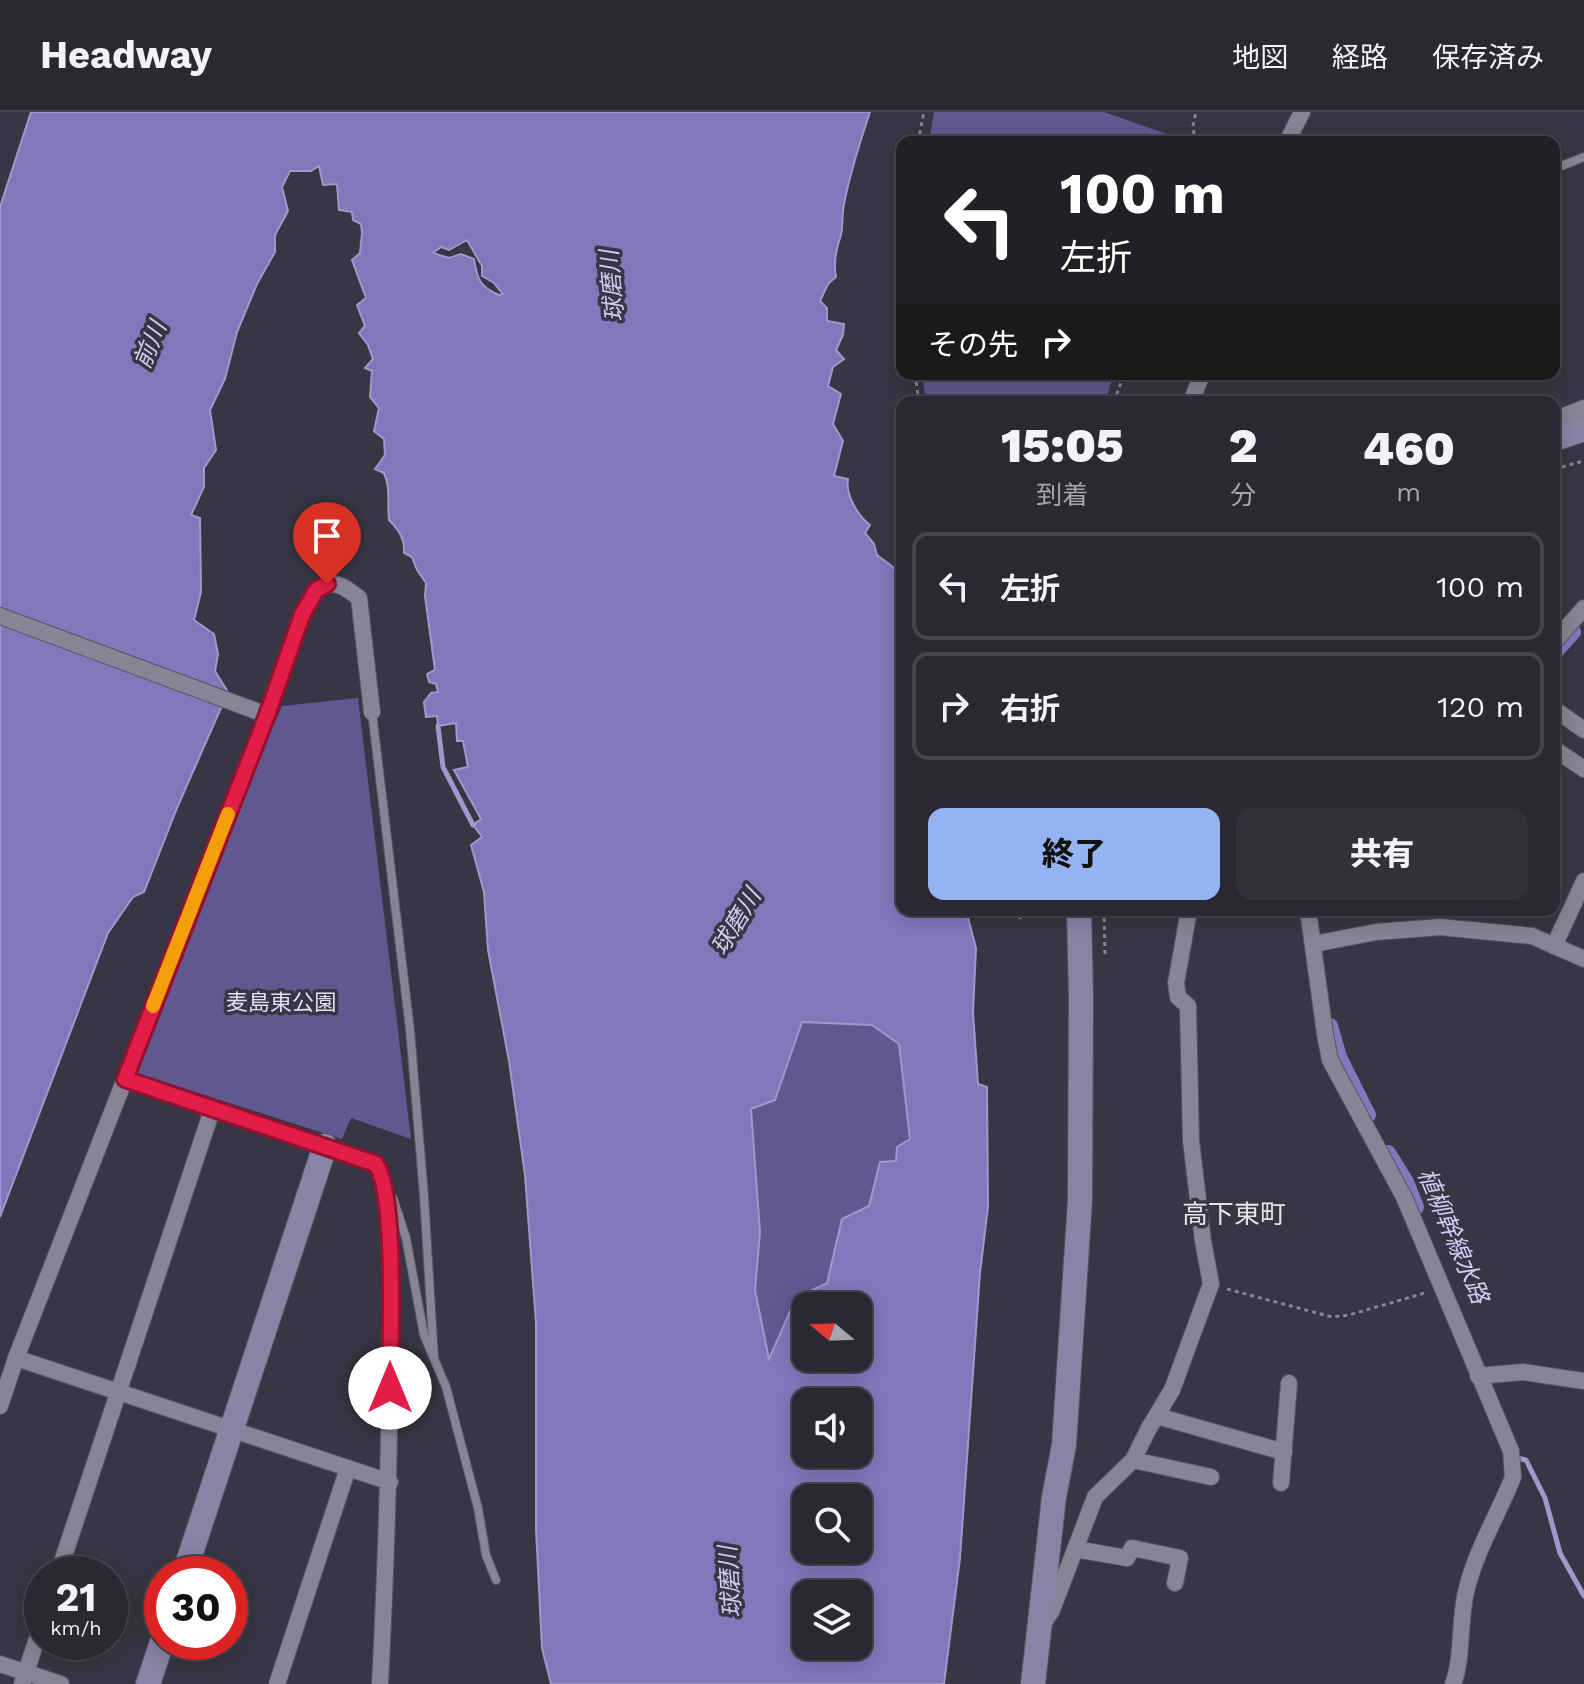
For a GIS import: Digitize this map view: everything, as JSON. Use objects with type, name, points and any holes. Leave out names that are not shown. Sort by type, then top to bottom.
[{"type":"street","points":[[1290,136],[1302,112]]},
{"type":"street","points":[[1560,418],[1584,408]]},
{"type":"street","points":[[1560,437],[1584,429]]},
{"type":"street","points":[[0,1406],[267,715],[302,615],[316,590],[327,584],[345,587],[359,598],[372,712]]},
{"type":"street","points":[[1560,635],[1584,608]]},
{"type":"street","points":[[0,616],[267,715]]},
{"type":"street","points":[[1560,713],[1584,730]]},
{"type":"street","points":[[1560,753],[1584,769]]},
{"type":"street","points":[[1554,946],[1584,881]]},
{"type":"street","points":[[1033,1684],[1054,1497],[1064,1445],[1080,1200],[1082,1013],[1079,916]]},
{"type":"street","points":[[1039,1630],[1052,1610],[1095,1497],[1133,1460],[1172,1390],[1211,1284],[1191,1141],[1188,1006],[1178,997],[1176,983],[1188,916]]},
{"type":"street","points":[[1310,916],[1318,944],[1330,1060],[1404,1197],[1484,1375],[1511,1451],[1513,1477],[1466,1591],[1453,1684]]},
{"type":"street","points":[[1318,944],[1376,932],[1440,927],[1532,936],[1584,959]]},
{"type":"street","points":[[125,1079],[376,1164],[381,1172],[388,1216],[390,1262],[390,1482],[380,1684]]},
{"type":"street","points":[[64,1556],[213,1107]]},
{"type":"street","points":[[190,1556],[325,1146]]},
{"type":"street","points":[[16,1358],[390,1482]]},
{"type":"street","points":[[1484,1375],[1523,1372],[1584,1381]]},
{"type":"street","points":[[1281,1483],[1289,1383]]},
{"type":"street","points":[[1157,1416],[1284,1452]]},
{"type":"street","points":[[1133,1460],[1211,1477]]},
{"type":"street","points":[[277,1684],[348,1468]]},
{"type":"street","points":[[1075,1549],[1127,1558],[1132,1548],[1180,1558],[1175,1583]]},
{"type":"street","points":[[148,1684],[156,1660]]},
{"type":"street","points":[[0,1664],[24,1678],[61,1684]]},
{"type":"lane","points":[[1560,167],[1584,157]]},
{"type":"lane","points":[[372,712],[410,1030],[434,1358]]},
{"type":"lane","points":[[381,1172],[393,1196],[406,1238],[424,1335],[446,1387],[478,1508],[486,1555],[496,1580]]},
{"type":"path","points":[[919,136],[924,112]]},
{"type":"path","points":[[1194,136],[1196,112]]},
{"type":"path","points":[[1560,467],[1584,461]]},
{"type":"path","points":[[1104,916],[1105,954]]},
{"type":"path","points":[[1211,1284],[1332,1317],[1443,1288]]},
{"type":"green space","points":[[934,112],[1104,112],[1172,136],[930,136]]},
{"type":"green space","points":[[923,380],[1112,380],[1107,396],[925,396]]},
{"type":"green space","name":"麦島東公園","points":[[358,698],[411,1139],[351,1118],[342,1139],[136,1073],[212,867],[282,706]]},
{"type":"green space","points":[[802,1022],[872,1025],[899,1044],[910,1139],[896,1161],[880,1162],[869,1206],[842,1219],[827,1283],[808,1292],[792,1292],[792,1307],[769,1360],[755,1290],[760,1232],[750,1109],[775,1100]]},
{"type":"water","points":[[31,112],[870,112],[844,204],[836,277],[828,284],[820,301],[827,308],[827,321],[844,324],[836,350],[844,359],[833,367],[828,386],[841,394],[833,424],[843,441],[834,476],[848,479],[853,504],[870,525],[865,533],[874,544],[877,555],[896,572],[896,916],[968,916],[976,948],[973,1012],[978,1084],[987,1087],[988,1207],[980,1273],[960,1558],[944,1684],[551,1684],[542,1648],[536,1529],[536,1323],[525,1175],[509,1061],[488,950],[484,892],[471,845],[482,837],[473,825],[481,819],[454,770],[468,767],[463,741],[457,741],[456,723],[438,726],[437,716],[426,717],[424,702],[431,693],[438,692],[436,684],[429,682],[427,674],[435,670],[426,583],[412,557],[404,553],[401,535],[389,520],[386,479],[384,473],[375,469],[385,455],[384,439],[374,431],[379,408],[370,397],[372,371],[365,368],[373,359],[359,333],[365,326],[357,305],[366,298],[352,260],[360,253],[361,224],[353,220],[352,212],[339,210],[337,184],[323,185],[319,166],[311,171],[290,171],[282,187],[288,211],[275,235],[275,252],[257,284],[237,332],[225,379],[210,410],[216,450],[204,468],[204,487],[191,515],[200,518],[201,592],[194,620],[214,634],[218,654],[215,671],[228,692],[144,892],[133,897],[108,933],[0,1217],[0,207]],"holes":[[[467,240],[482,266],[482,276],[494,283],[503,294],[499,295],[484,285],[478,277],[474,259],[461,254],[449,258],[433,253],[441,247],[449,250]],[[802,1022],[872,1025],[899,1044],[910,1139],[897,1147],[896,1161],[880,1162],[869,1206],[842,1219],[827,1283],[808,1292],[872,1292],[872,1372],[792,1372],[792,1307],[769,1359],[755,1290],[760,1232],[751,1109],[775,1100]]]},
{"type":"waterway","name":"植柳幹線水路","points":[[1560,646],[1573,632]]},
{"type":"waterway","points":[[438,726],[443,767],[473,825]]},
{"type":"waterway","name":"植柳幹線水路","points":[[1330,1026],[1339,1057],[1368,1115]]},
{"type":"waterway","name":"植柳幹線水路","points":[[1388,1153],[1406,1182],[1416,1207]]},
{"type":"waterway","points":[[1518,1458],[1526,1460],[1545,1498],[1560,1553],[1584,1596]]},
{"type":"slow traffic","points":[[153,1006],[228,814]]},
{"type":"district","name":"高下東町","points":[[1234,1214]]},
{"type":"route","points":[[327,584],[316,590],[302,615],[267,715],[125,1079],[376,1164],[381,1172],[388,1216],[390,1388]]},
{"type":"water label","name":"球磨川","points":[[612,286]]},
{"type":"water label","name":"前川","points":[[150,345]]},
{"type":"water label","name":"球磨川","points":[[736,922]]},
{"type":"water label","name":"球磨川","points":[[730,1582]]}]
